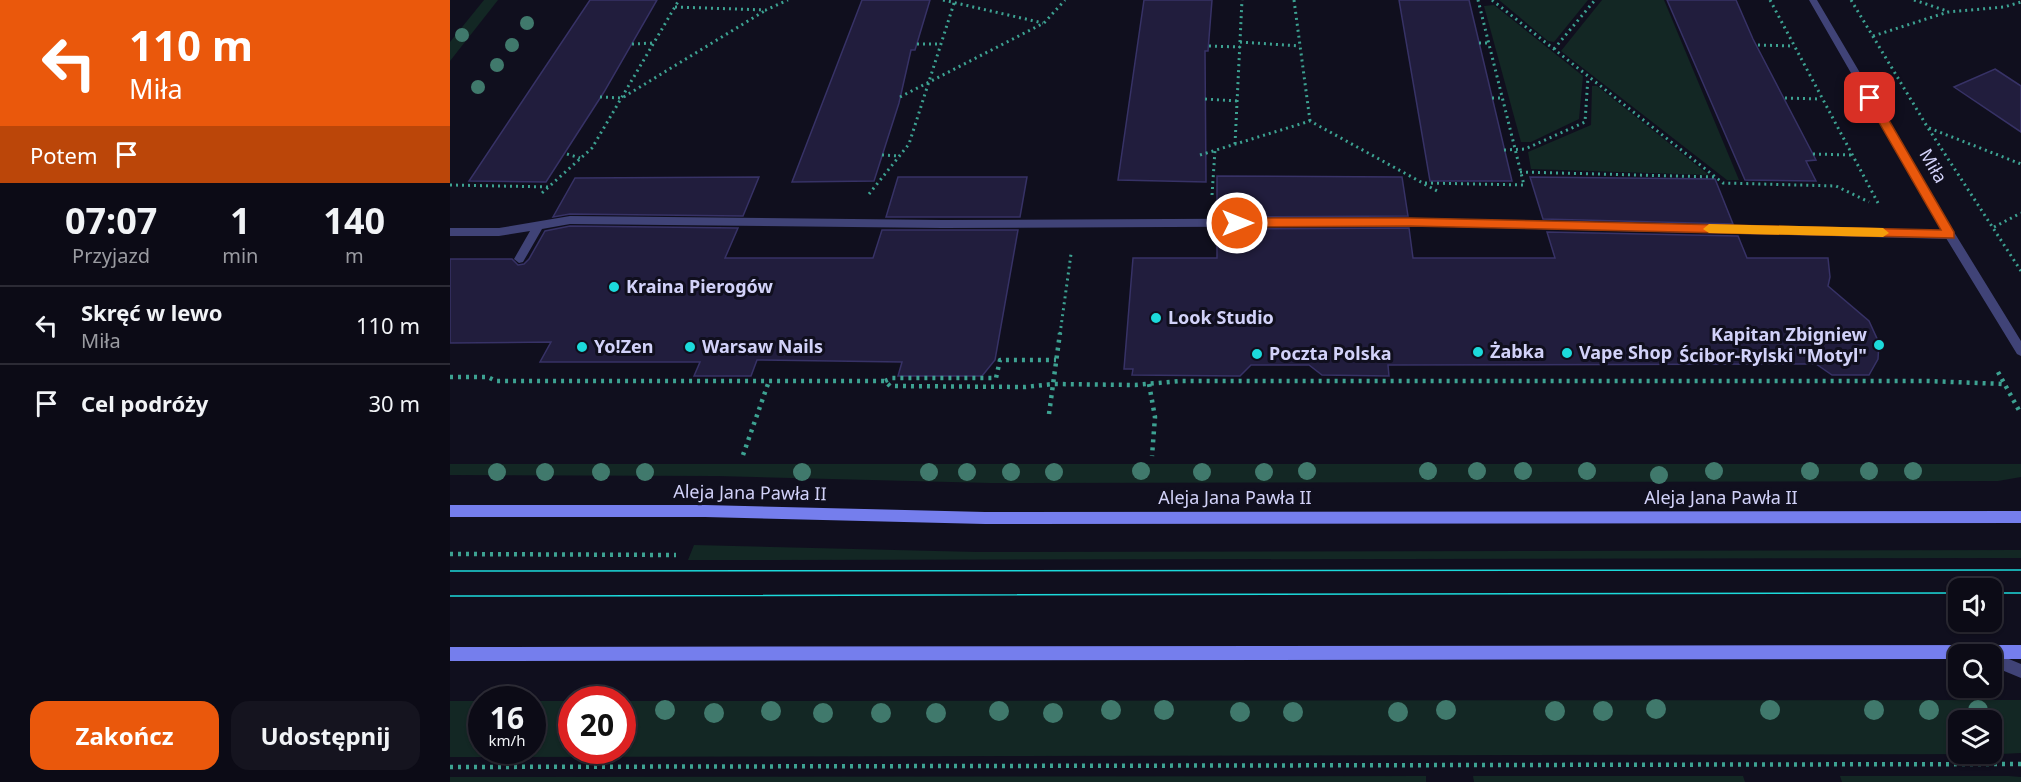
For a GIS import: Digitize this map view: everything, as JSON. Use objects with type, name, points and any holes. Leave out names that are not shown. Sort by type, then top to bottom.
[{"type":"main road","name":"Aleja Jana Pawła II","points":[[450,512],[705,511],[985,518],[2021,517]]},
{"type":"main road","points":[[2002,652],[2021,652]]},
{"type":"main road","points":[[450,654],[1948,653]]},
{"type":"street","name":"Miła","points":[[1813,0],[1950,235],[2021,351]]},
{"type":"street","points":[[450,232],[499,232],[570,220],[846,223],[1421,222],[1950,235]]},
{"type":"street","points":[[519,259],[539,225]]},
{"type":"street","points":[[2002,663],[2021,671]]},
{"type":"path","points":[[541,194],[592,148],[679,0]]},
{"type":"path","points":[[600,97],[622,98],[766,10],[788,0]]},
{"type":"path","points":[[943,0],[1044,23]]},
{"type":"path","points":[[900,97],[1044,23],[1065,0]]},
{"type":"path","points":[[1235,144],[1241,0]]},
{"type":"path","points":[[1294,0],[1310,121]]},
{"type":"path","points":[[1424,183],[1524,186],[1478,0]]},
{"type":"path","points":[[1492,0],[1723,183],[1836,186],[1880,208]]},
{"type":"path","points":[[1554,49],[1594,0]]},
{"type":"path","points":[[1851,0],[1928,128],[2021,271]]},
{"type":"path","points":[[1914,0],[1948,12]]},
{"type":"path","points":[[846,223],[909,144],[955,1]]},
{"type":"path","points":[[1873,36],[1948,12],[2004,7],[2021,2]]},
{"type":"path","points":[[675,7],[766,10]]},
{"type":"path","points":[[1240,42],[1300,46]]},
{"type":"path","points":[[632,44],[655,43]]},
{"type":"path","points":[[1479,43],[1488,43]]},
{"type":"path","points":[[917,44],[941,44]]},
{"type":"path","points":[[1758,45],[1794,46]]},
{"type":"path","points":[[1209,46],[1240,47]]},
{"type":"path","points":[[1504,150],[1525,149],[1585,122],[1588,76]]},
{"type":"path","points":[[1492,98],[1502,98]]},
{"type":"path","points":[[1785,98],[1822,99]]},
{"type":"path","points":[[1205,99],[1237,100]]},
{"type":"path","points":[[1200,155],[1310,121],[1445,195]]},
{"type":"path","points":[[1928,128],[2021,164]]},
{"type":"path","points":[[1210,223],[1215,150]]},
{"type":"path","points":[[567,154],[581,159]]},
{"type":"path","points":[[1813,154],[1852,155]]},
{"type":"path","points":[[882,155],[900,156]]},
{"type":"path","points":[[1520,172],[1716,177]]},
{"type":"path","points":[[450,185],[549,187]]},
{"type":"path","points":[[1994,227],[2021,213]]},
{"type":"path","points":[[1049,414],[1072,249]]},
{"type":"path","points":[[450,377],[488,377],[496,381],[885,381],[892,378],[996,378],[1000,360],[1056,360]]},
{"type":"path","points":[[743,455],[769,381]]},
{"type":"path","points":[[885,381],[890,386],[1025,387],[1053,384],[1149,384],[1180,381],[1928,381],[2004,384]]},
{"type":"path","points":[[1149,384],[1155,417],[1152,456]]},
{"type":"path","points":[[450,554],[676,555]]},
{"type":"path","points":[[450,767],[2021,764]]},
{"type":"green space","points":[[484,0],[498,0],[450,61],[450,42]]},
{"type":"green space","points":[[1499,0],[1588,0],[1554,42],[1548,41]]},
{"type":"green space","points":[[1602,0],[1664,0],[1739,180],[1727,180],[1561,51]]},
{"type":"green space","points":[[1494,5],[1583,76],[1579,119],[1531,142],[1521,142],[1484,6]]},
{"type":"green space","points":[[1592,86],[1597,86],[1709,175],[1531,169],[1528,152],[1591,125]]},
{"type":"green space","points":[[450,464],[2021,464],[2021,477],[1998,481],[990,483],[718,476],[450,475]]},
{"type":"green space","points":[[694,545],[977,552],[2021,550],[2021,558],[688,560]]},
{"type":"green space","points":[[2021,700],[2021,753],[2002,754],[2002,710],[1948,710],[1948,754],[636,757],[636,701]]},
{"type":"green space","points":[[450,701],[468,701],[468,757],[450,757]]},
{"type":"green space","points":[[546,701],[558,701],[558,757],[546,757]]},
{"type":"green space","points":[[1426,776],[1426,782],[450,782],[450,777]]},
{"type":"green space","points":[[1473,776],[1743,776],[1745,782],[1474,782]]},
{"type":"green space","points":[[1840,776],[2009,776],[2021,777],[2021,782],[1842,782]]},
{"type":"building","points":[[590,0],[657,0],[604,92],[546,182],[469,181]]},
{"type":"building","points":[[862,0],[930,0],[915,50],[911,50],[899,103],[874,181],[792,182]]},
{"type":"building","points":[[1144,0],[1212,0],[1208,51],[1205,51],[1206,182],[1118,180]]},
{"type":"building","points":[[1399,0],[1469,0],[1512,181],[1430,181]]},
{"type":"building","points":[[1667,0],[1736,0],[1753,39],[1816,160],[1806,161],[1816,181],[1745,180]]},
{"type":"building","points":[[1995,69],[2021,86],[2021,132],[1954,87]]},
{"type":"building","points":[[1217,176],[1402,177],[1408,216],[1217,217]]},
{"type":"building","points":[[759,177],[743,216],[570,214],[553,217],[575,178]]},
{"type":"building","points":[[898,177],[1027,177],[1020,217],[886,217]]},
{"type":"building","points":[[1530,177],[1715,179],[1733,224],[1543,219]]},
{"type":"building","points":[[570,226],[738,228],[725,258],[873,258],[882,230],[1018,230],[995,360],[982,376],[898,376],[902,362],[757,360],[751,376],[694,376],[700,362],[540,362],[551,342],[450,343],[450,259],[512,259],[518,265],[524,264],[545,231]]},
{"type":"building","points":[[1409,228],[1413,258],[1555,258],[1547,232],[1738,236],[1747,258],[1828,258],[1830,277],[1828,286],[1869,321],[1879,343],[1878,359],[1869,375],[1832,375],[1816,364],[1388,365],[1389,376],[1322,375],[1309,365],[1251,365],[1240,376],[1132,375],[1133,369],[1124,369],[1133,258],[1217,258],[1217,229]]},
{"type":"tram line","points":[[450,571],[2021,570]]},
{"type":"tram line","points":[[450,596],[1948,593]]},
{"type":"tram line","points":[[2002,593],[2021,593]]},
{"type":"slow traffic","points":[[1709,229],[1883,233]]},
{"type":"place","name":"Kraina Pierogów","points":[[614,287]]},
{"type":"place","name":"Look Studio","points":[[1156,318]]},
{"type":"place","name":"Kapitan Zbigniew Ścibor-Rylski \"Motyl\"","points":[[1879,345]]},
{"type":"place","name":"Yo!Zen","points":[[582,347]]},
{"type":"place","name":"Warsaw Nails","points":[[690,347]]},
{"type":"place","name":"Żabka","points":[[1478,352]]},
{"type":"place","name":"Vape Shop","points":[[1567,353]]},
{"type":"place","name":"Poczta Polska","points":[[1257,354]]},
{"type":"route","points":[[1237,223],[1410,222],[1950,235],[1870,98]]}]
